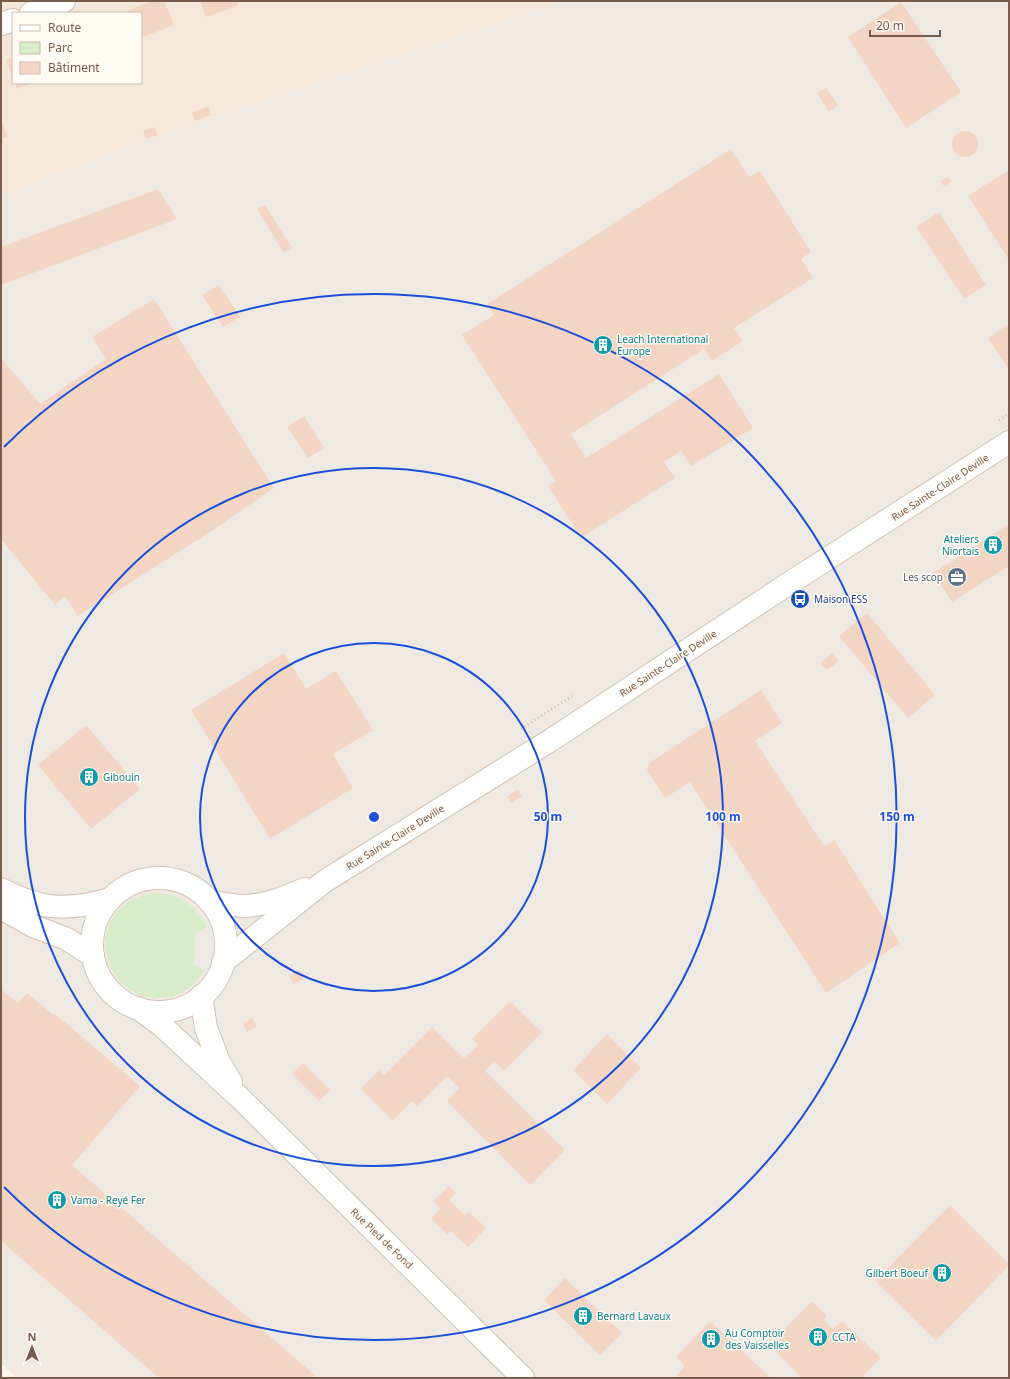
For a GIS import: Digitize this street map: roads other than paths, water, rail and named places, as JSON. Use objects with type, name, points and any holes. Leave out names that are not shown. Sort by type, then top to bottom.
[{"type":"main road","points":[[34,12],[64,1]]},
{"type":"main road","points":[[1,24],[12,20]]},
{"type":"main road","name":"Rue Sainte-Claire Deville","points":[[223,962],[325,881],[551,740],[788,584],[1009,442]]},
{"type":"main road","points":[[160,878],[175,880],[187,885],[195,889],[209,901],[218,914],[224,933],[226,946],[223,962],[215,981],[201,996],[190,1004],[168,1011],[154,1012],[138,1008],[118,998],[107,987],[97,970],[93,956],[92,940],[95,925],[101,912],[110,899],[118,892],[141,880],[160,878]]},
{"type":"main road","name":"Rue Sainte-Claire Deville","points":[[209,901],[244,906],[260,904],[276,901],[325,881]]},
{"type":"main road","points":[[1,889],[20,899],[52,907],[70,908],[110,899]]},
{"type":"main road","points":[[1,908],[32,926],[67,939],[93,956]]},
{"type":"main road","name":"Rue Pied de Fond","points":[[201,996],[206,1028],[219,1062],[241,1099]]},
{"type":"main road","name":"Rue Pied de Fond","points":[[138,1008],[161,1025],[241,1099],[523,1378]]},
{"type":"place","name":"Leach International Europe","points":[[603,345]]},
{"type":"place","name":"Ateliers Niortais","points":[[993,545]]},
{"type":"place","name":"Les scop","points":[[957,577]]},
{"type":"place","name":"Maison ESS","points":[[800,599]]},
{"type":"place","name":"Gibouin","points":[[89,777]]},
{"type":"place","name":"Vama - Reyé Fer","points":[[57,1200]]},
{"type":"place","name":"Gilbert Boeuf","points":[[942,1273]]},
{"type":"place","name":"Bernard Lavaux","points":[[583,1316]]},
{"type":"place","name":"CCTA","points":[[818,1337]]},
{"type":"place","name":"Au Comptoir des Vaisselles","points":[[711,1339]]}]
